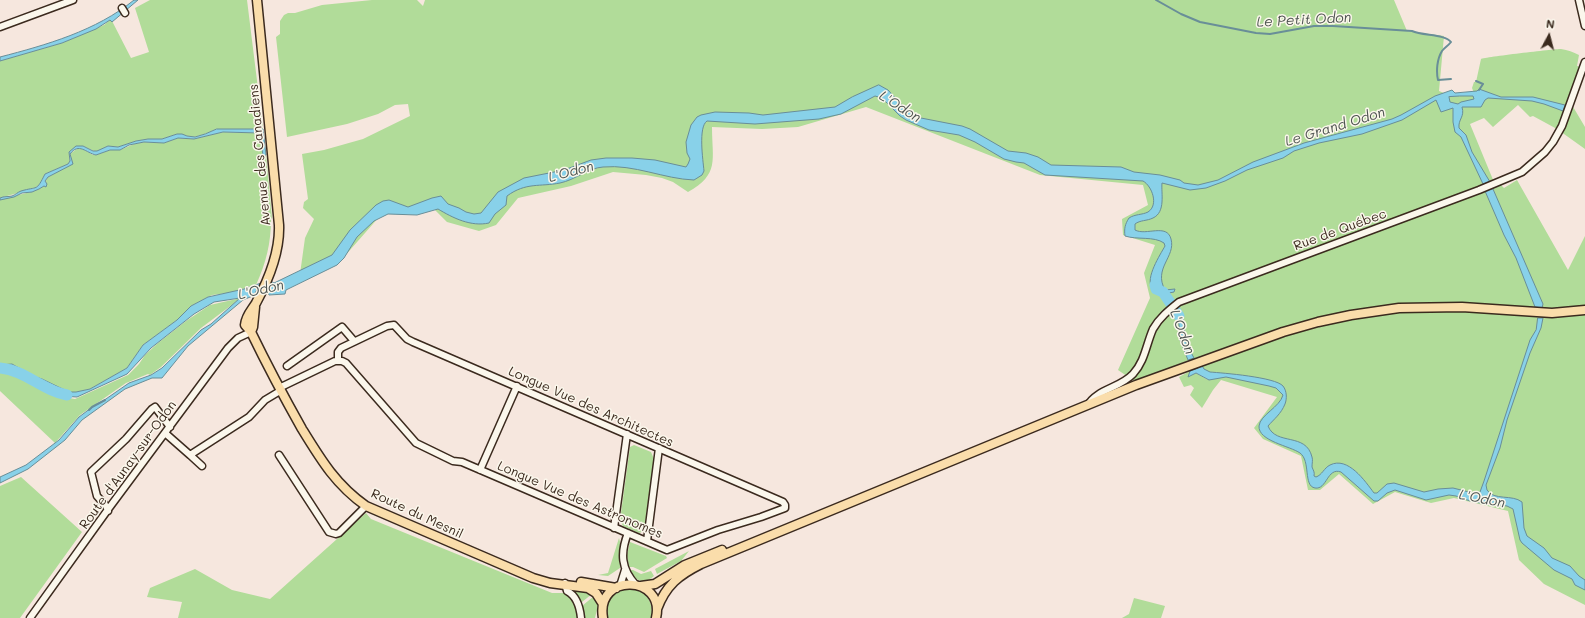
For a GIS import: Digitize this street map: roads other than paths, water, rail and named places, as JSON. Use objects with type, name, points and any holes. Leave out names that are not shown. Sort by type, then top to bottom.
[{"type":"main road","name":"Avenue des Canadiens","points":[[255,305],[276,256],[279,229],[257,0]]},
{"type":"main road","name":"Route du Mesnil","points":[[255,305],[250,310],[245,322],[246,328],[250,332],[279,389],[327,470],[346,490],[366,506],[471,552],[550,583],[618,586],[655,584],[677,569],[700,558],[741,544],[760,540]]},
{"type":"main road","points":[[657,615],[665,591],[690,570],[1088,405],[1173,371],[1263,338],[1318,322],[1351,315],[1400,308],[1462,307],[1552,313],[1585,310]]},
{"type":"main road","name":"Route du Mesnil","points":[[565,583],[588,588],[596,593],[603,604]]},
{"type":"main road","points":[[638,585],[652,595],[657,615]]},
{"type":"main road","points":[[602,617],[603,604],[608,595],[618,586]]},
{"type":"street","points":[[0,27],[72,0]]},
{"type":"street","points":[[1579,0],[1585,26]]},
{"type":"street","name":"Rue de Québec","points":[[1088,405],[1092,398],[1125,381],[1137,369],[1144,358],[1154,329],[1162,316],[1179,302],[1480,190],[1522,172],[1537,161],[1553,142],[1566,115],[1585,62]]},
{"type":"street","name":"Longue Vue des Architectes","points":[[354,341],[387,326],[396,326],[405,337],[413,342],[783,502],[785,505]]},
{"type":"street","points":[[190,455],[249,416],[279,389],[338,360],[339,350],[354,341],[342,328],[287,366]]},
{"type":"street","name":"Route d'Aunay-sur-Odon","points":[[30,618],[228,348],[238,338],[250,332]]},
{"type":"street","name":"Longue Vue des Astronomes","points":[[338,360],[346,363],[416,443],[453,461],[462,462],[667,550],[718,530],[782,510],[785,505]]},
{"type":"street","points":[[480,470],[517,386]]},
{"type":"street","points":[[108,511],[106,506],[97,496],[91,472],[126,439],[155,407],[170,427]]},
{"type":"street","points":[[165,433],[202,466]]},
{"type":"street","points":[[614,528],[627,434]]},
{"type":"street","points":[[647,542],[659,448]]},
{"type":"street","points":[[279,455],[329,532],[336,534],[340,533],[366,506]]},
{"type":"street","points":[[618,586],[625,570],[624,542],[628,533]]},
{"type":"street","points":[[625,570],[638,585]]},
{"type":"street","points":[[565,583],[568,591],[580,605],[581,618]]},
{"type":"water","points":[[134,0],[138,0],[112,22],[110,20],[96,29],[62,43],[0,61],[0,57],[70,36],[104,20]]},
{"type":"water","points":[[879,85],[888,90],[902,105],[921,118],[962,126],[1008,151],[1026,153],[1038,157],[1051,165],[1121,167],[1134,172],[1160,175],[1180,180],[1184,183],[1198,185],[1218,180],[1253,162],[1304,143],[1392,119],[1435,96],[1452,90],[1455,93],[1477,91],[1479,89],[1501,97],[1533,97],[1565,105],[1563,111],[1532,101],[1488,98],[1481,107],[1462,107],[1463,113],[1459,122],[1459,128],[1466,135],[1472,152],[1490,182],[1483,184],[1461,137],[1455,132],[1453,108],[1441,112],[1436,100],[1402,120],[1362,134],[1319,143],[1294,151],[1283,158],[1247,170],[1225,181],[1206,188],[1190,190],[1162,183],[1162,202],[1160,211],[1153,218],[1135,224],[1135,230],[1145,232],[1165,232],[1169,234],[1171,239],[1172,245],[1163,269],[1162,282],[1165,290],[1175,289],[1174,292],[1159,295],[1152,288],[1150,278],[1165,246],[1164,243],[1150,239],[1125,236],[1125,227],[1129,218],[1148,212],[1153,205],[1154,200],[1151,191],[1143,181],[1045,175],[1024,163],[1004,159],[975,142],[959,135],[929,130],[906,120],[882,98],[875,96],[841,114],[819,119],[755,124],[707,121],[704,124],[702,137],[704,171],[702,175],[694,180],[626,168],[603,167],[560,183],[520,189],[507,196],[506,205],[495,214],[489,223],[469,223],[450,216],[438,209],[417,215],[388,214],[374,221],[357,237],[344,258],[337,265],[286,290],[285,294],[269,295],[268,292],[243,300],[188,346],[162,378],[152,378],[125,389],[82,420],[65,440],[28,469],[0,483],[0,477],[26,465],[59,440],[79,417],[95,405],[129,383],[151,375],[162,368],[201,330],[211,324],[240,298],[214,302],[194,314],[151,348],[127,374],[77,397],[63,396],[53,390],[37,385],[17,371],[10,369],[0,372],[0,365],[12,364],[33,376],[69,392],[90,389],[127,368],[143,345],[177,320],[191,306],[208,297],[244,289],[263,281],[269,280],[274,283],[332,255],[350,230],[376,205],[383,201],[389,200],[408,207],[441,196],[448,204],[466,212],[474,214],[481,213],[498,192],[524,178],[564,170],[591,160],[606,158],[632,158],[655,160],[686,167],[690,159],[687,153],[686,142],[691,125],[697,117],[701,115],[715,112],[763,115],[835,107],[852,97]],"holes":[[[1473,96],[1474,99],[1458,104],[1450,102],[1449,97]]]},
{"type":"water","points":[[217,129],[263,129],[266,155],[263,156],[260,133],[223,132],[194,139],[178,138],[164,143],[144,142],[129,145],[120,150],[110,150],[96,155],[83,149],[76,149],[70,154],[73,164],[48,177],[45,181],[47,184],[46,187],[44,186],[32,192],[22,193],[14,197],[0,200],[2,197],[12,196],[21,191],[38,186],[45,174],[68,164],[70,161],[69,152],[76,146],[83,146],[93,151],[97,151],[108,146],[118,147],[136,141],[162,139],[177,134],[195,137]]},
{"type":"water","points":[[1493,189],[1543,304],[1542,308],[1535,307],[1516,258],[1504,235],[1485,191]]},
{"type":"water","points":[[1176,308],[1183,319],[1186,343],[1194,358],[1188,360],[1180,340],[1179,324],[1172,311]]},
{"type":"water","points":[[1538,318],[1543,318],[1541,328],[1530,353],[1507,420],[1500,448],[1486,485],[1487,490],[1494,495],[1513,498],[1522,502],[1524,528],[1527,536],[1544,548],[1552,558],[1570,566],[1585,580],[1585,590],[1575,585],[1572,579],[1554,570],[1522,543],[1513,509],[1507,506],[1473,502],[1449,495],[1426,500],[1395,490],[1387,493],[1378,501],[1374,501],[1341,472],[1336,471],[1330,475],[1319,488],[1311,486],[1309,483],[1305,462],[1300,453],[1269,439],[1260,431],[1260,422],[1278,403],[1283,395],[1276,388],[1226,377],[1209,380],[1196,373],[1188,377],[1190,371],[1198,368],[1201,364],[1204,369],[1210,372],[1237,374],[1260,378],[1270,380],[1283,386],[1286,395],[1285,404],[1279,414],[1268,426],[1277,436],[1298,441],[1309,449],[1312,458],[1314,476],[1316,477],[1320,475],[1328,466],[1337,463],[1343,464],[1355,471],[1361,476],[1374,493],[1377,493],[1387,484],[1394,483],[1424,492],[1453,488],[1477,494],[1480,492],[1484,481],[1530,340],[1536,330]]},
{"type":"waterway","name":"Le Petit Odon","points":[[1156,0],[1181,14],[1200,22],[1256,33],[1270,34],[1314,26],[1333,26],[1412,31],[1439,36],[1448,39],[1451,42],[1440,54],[1437,65],[1438,80],[1451,79]]},
{"type":"waterway","name":"Le Petit Odon","points":[[1476,81],[1483,84],[1479,90]]},
{"type":"waterway","name":"L'Odon","points":[[1155,285],[1156,289],[1163,292],[1179,316]]},
{"type":"waterway","name":"L'Odon","points":[[0,368],[18,372],[58,393],[67,395]]},
{"type":"waterway","points":[[89,410],[105,400]]},
{"type":"water label","name":"Le Grand Odon","points":[[1335,127]]}]
